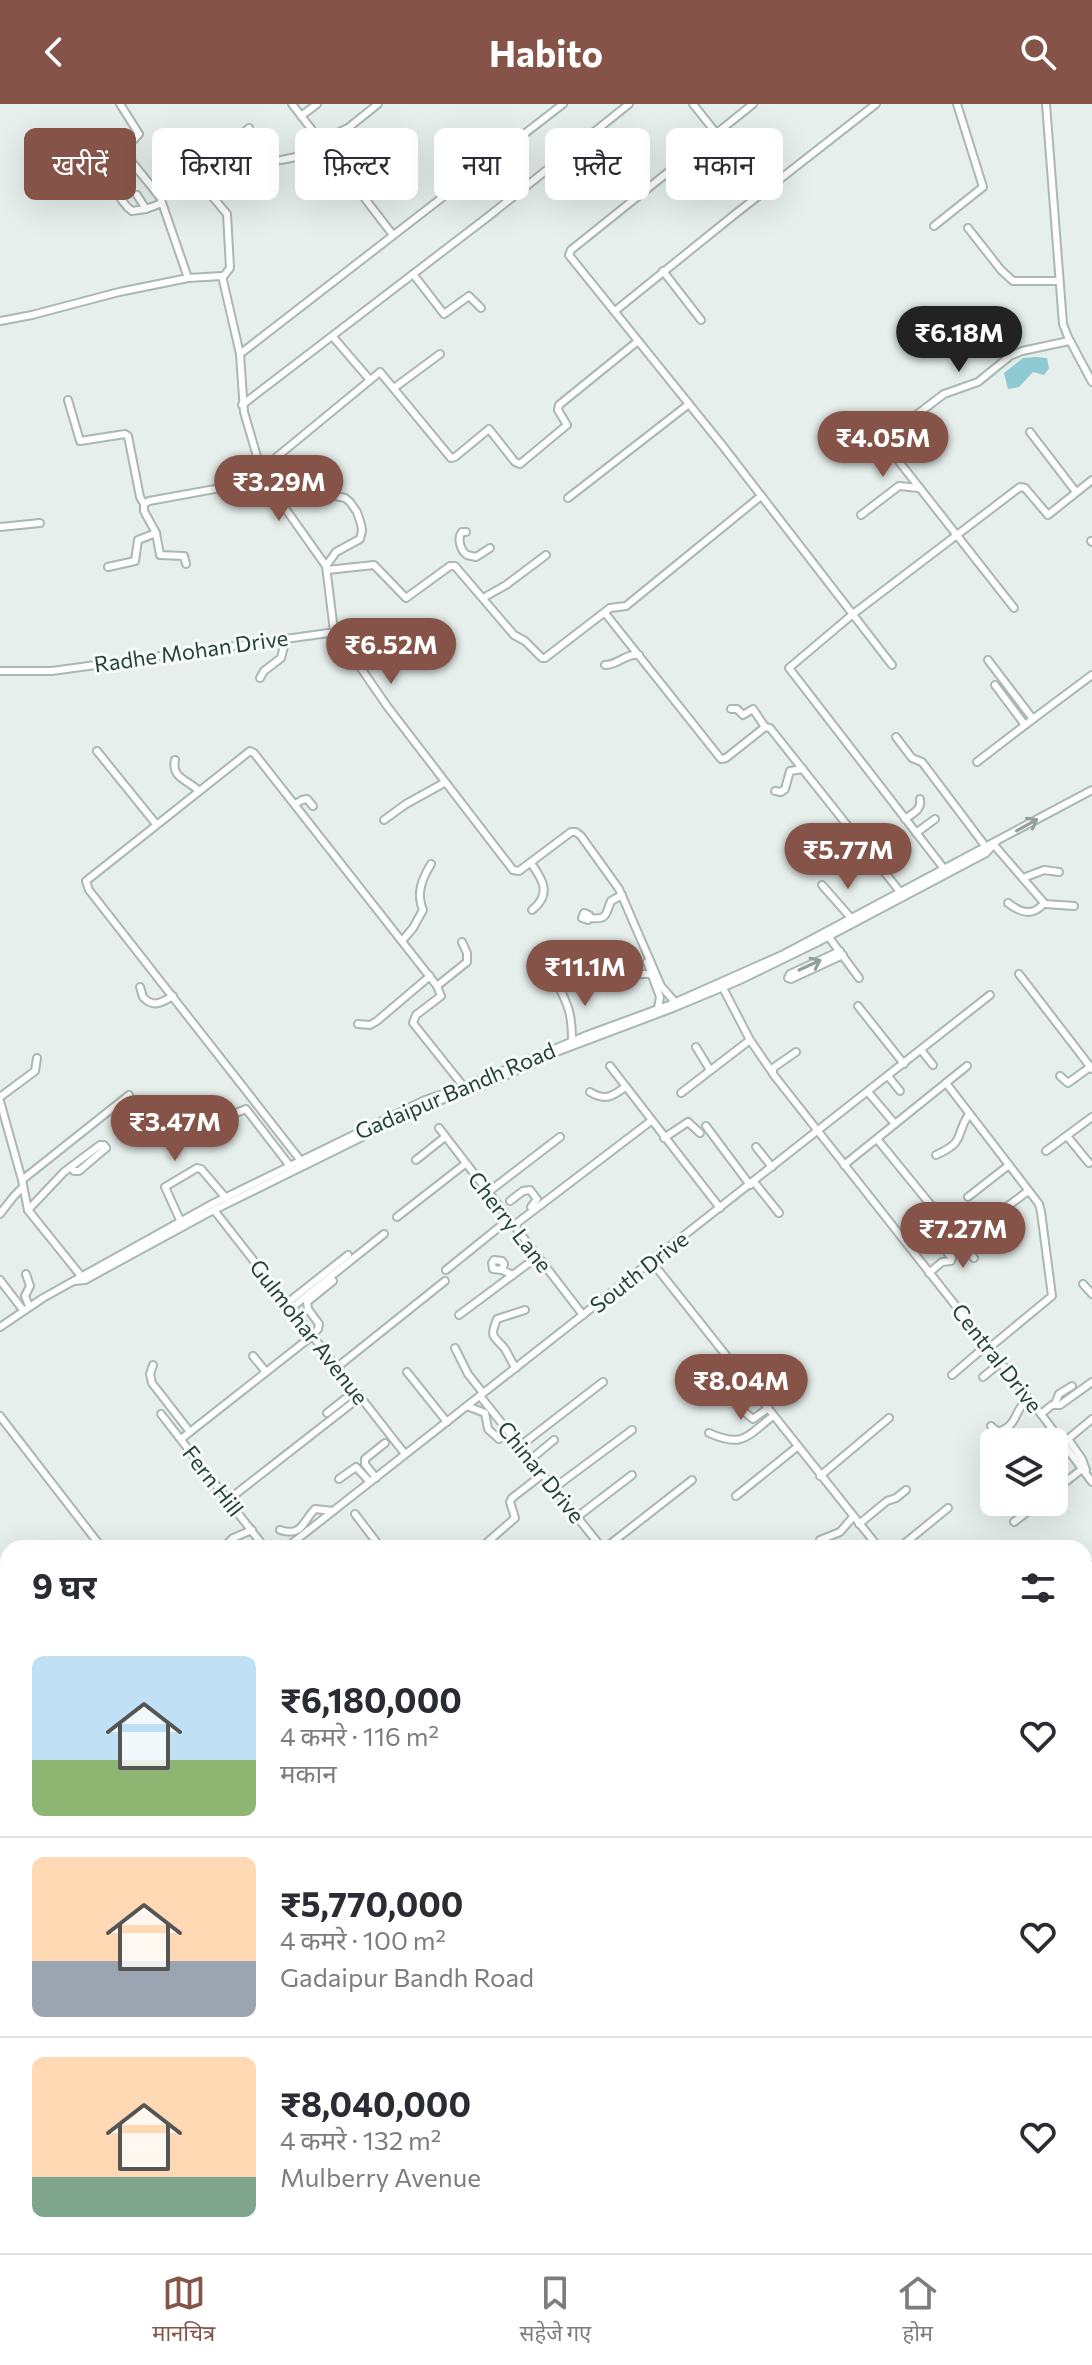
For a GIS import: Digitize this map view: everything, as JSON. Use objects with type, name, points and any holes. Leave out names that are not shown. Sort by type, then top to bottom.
[{"type":"street","points":[[120,104],[139,134],[123,151],[158,194],[188,278]]},
{"type":"street","points":[[292,104],[310,128]]},
{"type":"street","points":[[301,116],[317,104]]},
{"type":"street","points":[[348,128],[378,104]]},
{"type":"street","points":[[240,354],[563,104]]},
{"type":"street","points":[[242,405],[629,104]]},
{"type":"street","points":[[693,104],[713,128]]},
{"type":"street","points":[[721,128],[753,104]]},
{"type":"street","points":[[783,176],[876,104]]},
{"type":"street","points":[[934,226],[983,187],[957,104]]},
{"type":"street","points":[[1046,104],[1063,324],[1092,382]]},
{"type":"street","points":[[281,160],[295,157]]},
{"type":"street","points":[[666,173],[569,253],[570,257],[892,665]]},
{"type":"street","points":[[137,195],[146,209]]},
{"type":"street","points":[[122,200],[132,211],[162,203]]},
{"type":"street","points":[[215,200],[227,214],[230,268],[223,277]]},
{"type":"street","points":[[366,200],[393,235]]},
{"type":"street","points":[[615,311],[753,200]]},
{"type":"street","points":[[968,228],[1013,281],[1059,281]]},
{"type":"street","points":[[663,271],[701,320]]},
{"type":"street","points":[[413,274],[442,313],[469,296],[481,308]]},
{"type":"street","points":[[0,321],[188,278],[223,277]]},
{"type":"street","points":[[223,277],[240,354],[242,405],[264,480],[327,568],[334,631],[444,783],[513,870],[519,871],[565,836],[576,832],[581,836],[622,895],[661,986],[675,1002]]},
{"type":"street","points":[[333,337],[370,380]]},
{"type":"street","points":[[262,469],[381,373],[452,458],[489,429],[515,462],[520,464],[568,425],[558,410],[559,405],[638,341]]},
{"type":"street","points":[[870,450],[944,394],[978,382],[1010,356],[1069,341]]},
{"type":"street","points":[[394,388],[440,354]]},
{"type":"street","points":[[68,400],[80,441],[128,436],[140,497],[156,533],[160,556],[184,556],[186,564]]},
{"type":"street","points":[[568,498],[689,404]]},
{"type":"street","points":[[1030,432],[1076,492]]},
{"type":"street","points":[[913,443],[897,458],[1014,608]]},
{"type":"street","points":[[279,498],[310,479],[331,495],[347,500],[357,512],[362,531],[360,539],[336,552],[327,568]]},
{"type":"street","points":[[144,504],[264,480]]},
{"type":"street","points":[[945,870],[789,670],[853,614],[1020,487],[1025,488],[1048,515],[1092,480]]},
{"type":"street","points":[[861,515],[899,486],[919,488]]},
{"type":"street","points":[[453,566],[515,636],[544,658],[612,608],[626,606],[761,496]]},
{"type":"street","points":[[0,527],[40,523]]},
{"type":"street","points":[[108,567],[135,561],[138,540],[156,533]]},
{"type":"street","points":[[460,538],[464,553],[476,557],[490,548]]},
{"type":"street","points":[[327,568],[372,564],[408,598],[453,566],[464,553]]},
{"type":"street","points":[[483,598],[546,555]]},
{"type":"street","points":[[605,613],[721,759],[765,727]]},
{"type":"street","name":"Radhe Mohan Drive","points":[[0,671],[52,671],[334,631]]},
{"type":"street","points":[[260,678],[281,658],[286,638]]},
{"type":"street","points":[[605,665],[632,654],[639,655]]},
{"type":"street","points":[[988,660],[1033,719]]},
{"type":"street","points":[[977,762],[1092,675]]},
{"type":"street","points":[[995,685],[1025,725]]},
{"type":"street","points":[[731,709],[737,709],[742,715],[753,709],[901,893]]},
{"type":"street","points":[[896,737],[912,758],[922,762],[1044,903],[1074,906]]},
{"type":"street","points":[[97,751],[156,824]]},
{"type":"street","points":[[301,1161],[89,890],[86,881],[252,751],[437,986],[441,996],[416,1015],[413,1023],[465,1087]]},
{"type":"street","points":[[175,760],[173,767],[176,774],[199,791]]},
{"type":"street","points":[[775,791],[785,789],[790,771],[803,769]]},
{"type":"street","points":[[384,820],[444,783]]},
{"type":"street","name":"Gadaipur Bandh Road","points":[[0,1327],[26,1308],[180,1220],[425,1100],[465,1087],[572,1041],[675,1002],[784,954],[1092,790]]},
{"type":"street","points":[[295,804],[307,799],[313,806]]},
{"type":"street","points":[[905,819],[918,810],[920,799]]},
{"type":"street","points":[[916,833],[935,819]]},
{"type":"street","points":[[74,1281],[85,1280],[214,1210],[427,1105],[487,1084],[559,1051],[723,988],[778,962],[986,853],[992,845]]},
{"type":"street","points":[[531,863],[544,887],[539,902],[532,910]]},
{"type":"street","points":[[402,941],[423,910],[419,901],[420,888],[431,864]]},
{"type":"street","points":[[1023,878],[1048,870],[1059,872]]},
{"type":"street","points":[[822,885],[851,918]]},
{"type":"street","points":[[589,918],[605,916],[611,901],[622,895]]},
{"type":"street","points":[[1008,903],[1026,912],[1037,910],[1044,903]]},
{"type":"street","points":[[828,936],[859,978]]},
{"type":"street","points":[[437,986],[467,962],[462,942]]},
{"type":"street","points":[[643,943],[660,997],[658,1008]]},
{"type":"street","points":[[778,962],[791,979],[841,953]]},
{"type":"street","points":[[624,966],[640,974],[651,974]]},
{"type":"street","points":[[558,972],[556,981],[568,1002],[572,1041]]},
{"type":"street","points":[[1019,974],[1091,1068],[1068,1083],[1060,1076]]},
{"type":"street","points":[[358,1024],[370,1025],[377,1021],[430,976]]},
{"type":"street","points":[[140,987],[143,997],[152,1004],[173,996]]},
{"type":"street","name":"Central Drive","points":[[723,988],[750,1040],[772,1072],[1090,1479]]},
{"type":"street","name":"South Drive","points":[[296,1540],[990,995]]},
{"type":"street","points":[[858,1006],[904,1064]]},
{"type":"street","points":[[681,1093],[750,1040]]},
{"type":"street","points":[[696,1047],[710,1070]]},
{"type":"street","points":[[921,1050],[933,1065]]},
{"type":"street","points":[[772,1072],[796,1052]]},
{"type":"street","points":[[37,1058],[35,1071],[0,1099],[28,1210],[81,1276]]},
{"type":"street","points":[[610,1066],[720,1208]]},
{"type":"street","points":[[844,1165],[967,1066]]},
{"type":"street","points":[[888,1076],[900,1091]]},
{"type":"street","points":[[946,1083],[1040,1207],[1052,1296],[952,1375]]},
{"type":"street","points":[[590,1092],[607,1098],[625,1087]]},
{"type":"street","points":[[868,1092],[895,1124]]},
{"type":"street","points":[[0,1214],[23,1183],[129,1095]]},
{"type":"street","points":[[236,1113],[246,1109],[290,1166]]},
{"type":"street","points":[[936,1155],[955,1144],[969,1114]]},
{"type":"street","points":[[1046,1151],[1092,1117]]},
{"type":"street","points":[[446,1270],[651,1121]]},
{"type":"street","points":[[664,1138],[688,1122],[700,1133]]},
{"type":"street","points":[[706,1126],[779,1213]]},
{"type":"street","name":"Cherry Lane","points":[[439,1128],[583,1315]]},
{"type":"street","points":[[1067,1136],[1089,1163]]},
{"type":"street","points":[[416,1160],[445,1137]]},
{"type":"street","points":[[487,1193],[560,1137]]},
{"type":"street","points":[[877,1139],[974,1258]]},
{"type":"street","points":[[28,1210],[60,1176],[71,1167],[100,1145],[105,1146],[104,1152],[80,1170],[74,1171],[71,1167]]},
{"type":"street","points":[[756,1147],[772,1167]]},
{"type":"street","points":[[397,1217],[465,1164]]},
{"type":"street","points":[[968,1197],[1009,1165]]},
{"type":"street","points":[[180,1220],[165,1187],[197,1168],[203,1170],[226,1198]]},
{"type":"street","points":[[510,1201],[526,1190],[537,1199],[510,1223]]},
{"type":"street","points":[[961,1241],[1028,1191]]},
{"type":"street","name":"Gulmohar Avenue","points":[[214,1210],[405,1454]]},
{"type":"street","points":[[288,1307],[384,1234]]},
{"type":"street","points":[[929,1273],[942,1262],[951,1261],[947,1252]]},
{"type":"street","points":[[288,1307],[348,1255]]},
{"type":"street","points":[[459,1315],[537,1257]]},
{"type":"street","points":[[652,1262],[872,1540]]},
{"type":"street","points":[[502,1270],[513,1275]]},
{"type":"street","points":[[26,1274],[30,1286],[25,1296],[26,1308]]},
{"type":"street","points":[[0,1280],[26,1308]]},
{"type":"street","points":[[181,1439],[312,1336],[319,1324],[308,1309],[307,1302],[333,1281]]},
{"type":"street","points":[[336,1368],[445,1281]]},
{"type":"street","points":[[1083,1284],[1092,1294]]},
{"type":"street","points":[[516,1368],[493,1332],[497,1319],[525,1310]]},
{"type":"street","name":"Chinar Drive","points":[[455,1348],[468,1374],[520,1446],[597,1540]]},
{"type":"street","points":[[253,1356],[266,1372]]},
{"type":"street","points":[[983,1377],[1000,1363]]},
{"type":"street","points":[[153,1365],[150,1374],[152,1383],[190,1432]]},
{"type":"street","points":[[407,1372],[447,1422]]},
{"type":"street","points":[[520,1446],[603,1382]]},
{"type":"street","points":[[1055,1404],[1060,1405],[1092,1382]]},
{"type":"street","points":[[1041,1414],[1055,1404],[1059,1394],[1072,1386]]},
{"type":"street","points":[[327,1413],[358,1394]]},
{"type":"street","points":[[228,1500],[358,1394]]},
{"type":"street","points":[[991,1426],[1001,1432],[1016,1419],[1021,1405],[1030,1399]]},
{"type":"street","points":[[467,1406],[485,1413],[488,1429],[499,1439]]},
{"type":"street","points":[[742,1410],[753,1419],[767,1409]]},
{"type":"street","name":"Fern Hill","points":[[161,1414],[259,1540]]},
{"type":"street","points":[[0,1416],[96,1540]]},
{"type":"street","points":[[709,1433],[729,1441],[740,1440],[773,1416]]},
{"type":"street","points":[[820,1476],[889,1418]]},
{"type":"street","points":[[1090,1479],[1082,1459],[1068,1439],[1092,1419]]},
{"type":"street","points":[[554,1488],[632,1430]]},
{"type":"street","points":[[531,1459],[554,1440]]},
{"type":"street","points":[[373,1480],[365,1459],[385,1443]]},
{"type":"street","points":[[736,1496],[797,1447]]},
{"type":"street","points":[[339,1479],[356,1467],[373,1480]]},
{"type":"street","points":[[1068,1480],[1082,1469]]},
{"type":"street","points":[[490,1540],[515,1518],[510,1502],[512,1498],[543,1474]]},
{"type":"street","points":[[577,1517],[632,1475]]},
{"type":"street","points":[[614,1540],[692,1480]]},
{"type":"street","points":[[859,1524],[906,1490]]},
{"type":"street","points":[[909,1540],[948,1508]]},
{"type":"street","points":[[280,1530],[296,1532],[315,1509],[333,1511]]},
{"type":"street","points":[[355,1514],[375,1540]]},
{"type":"street","points":[[1014,1522],[1022,1516]]},
{"type":"street","points":[[820,1540],[840,1532],[853,1517]]},
{"type":"street","points":[[231,1540],[252,1530]]},
{"type":"water","points":[[1023,358],[1047,358],[1049,368],[1044,375],[1033,372],[1019,387],[1008,389],[1004,373]]}]
